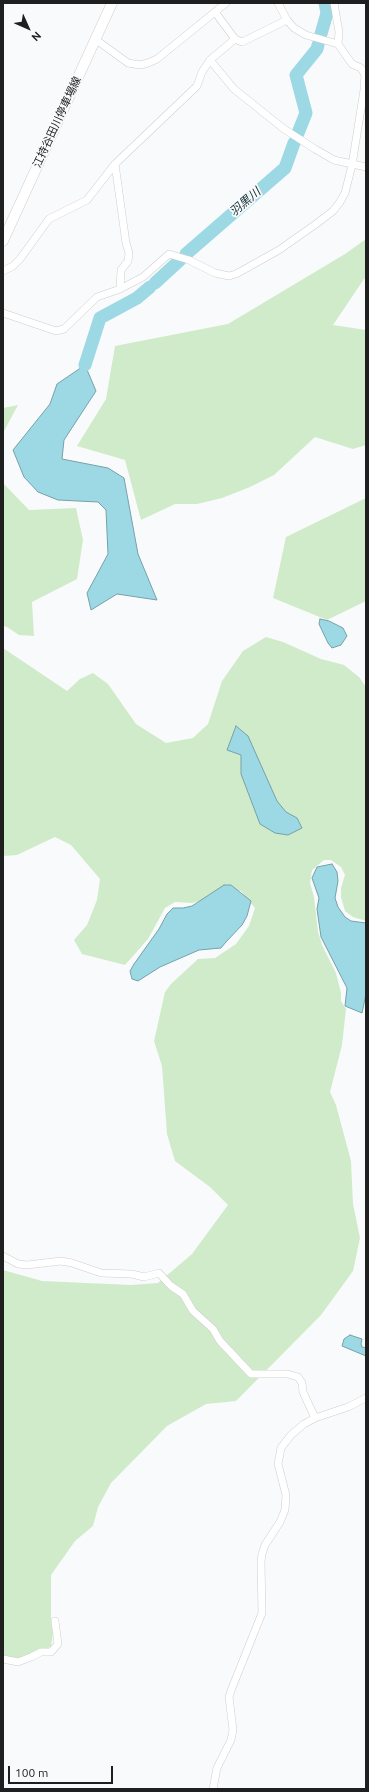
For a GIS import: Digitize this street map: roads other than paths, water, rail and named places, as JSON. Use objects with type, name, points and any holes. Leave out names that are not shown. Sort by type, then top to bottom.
[{"type":"main road","name":"江持谷田川停車場線","points":[[3,241],[112,3]]},
{"type":"street","points":[[95,39],[128,63],[140,65],[148,64],[157,59],[226,3]]},
{"type":"street","points":[[3,313],[56,331],[64,329],[97,297],[143,277],[169,254],[189,260],[221,275],[229,276],[236,274],[279,250],[328,216],[340,202],[345,193],[352,165],[365,74],[361,68],[352,64],[338,44],[306,35],[294,28],[287,20],[278,3]]},
{"type":"street","points":[[334,3],[339,32],[338,44]]},
{"type":"street","points":[[215,12],[235,39],[242,42],[287,20]]},
{"type":"street","points":[[3,271],[13,266],[20,259],[49,219],[86,200],[115,164],[197,86],[202,72],[210,60],[235,39]]},
{"type":"street","points":[[210,60],[234,89],[284,129],[315,150],[334,160],[366,167]]},
{"type":"street","points":[[115,164],[126,243],[129,253],[128,261],[121,270],[120,288]]},
{"type":"street","points":[[3,1256],[18,1264],[27,1265],[61,1261],[72,1263],[101,1273],[132,1274],[144,1277],[159,1272],[171,1286],[183,1294],[193,1311],[213,1329],[220,1341],[251,1374],[288,1374],[298,1377],[302,1383],[303,1392],[315,1418]]},
{"type":"street","points":[[212,1789],[217,1768],[231,1740],[233,1730],[229,1697],[262,1613],[262,1554],[285,1510],[286,1495],[278,1464],[279,1454],[287,1440],[296,1430],[315,1418],[348,1408],[366,1398]]},
{"type":"street","points":[[3,1659],[18,1662],[31,1658],[40,1652],[51,1652],[58,1644],[55,1621]]},
{"type":"water","points":[[85,365],[96,391],[64,440],[62,459],[108,468],[124,478],[138,554],[157,600],[117,594],[91,610],[87,593],[108,554],[106,510],[98,502],[58,500],[38,492],[24,477],[13,450],[50,404],[57,384]]},
{"type":"water","points":[[320,619],[329,621],[343,628],[347,636],[341,645],[332,648],[319,624]]},
{"type":"water","points":[[236,726],[248,736],[277,801],[286,812],[297,818],[302,828],[288,835],[275,833],[260,824],[241,774],[241,755],[227,750]]},
{"type":"water","points":[[332,864],[337,872],[338,881],[335,898],[338,907],[345,917],[351,921],[366,923],[366,994],[362,1013],[345,1006],[347,988],[321,937],[317,909],[319,898],[312,878],[317,867]]},
{"type":"water","points":[[224,885],[231,885],[251,901],[247,916],[242,925],[221,948],[199,950],[160,967],[138,981],[132,979],[130,971],[159,929],[167,914],[173,908],[192,906]]},
{"type":"water","points":[[350,1335],[362,1339],[361,1344],[362,1347],[366,1348],[366,1356],[342,1346],[344,1339]]},
{"type":"waterway","name":"羽黒川","points":[[321,34],[327,13],[325,3]]},
{"type":"waterway","name":"羽黒川","points":[[298,133],[306,113],[296,75],[317,49],[318,45]]},
{"type":"waterway","name":"羽黒川","points":[[186,254],[285,168],[294,143]]},
{"type":"waterway","name":"羽黒川","points":[[155,283],[180,260]]},
{"type":"waterway","name":"羽黒川","points":[[85,365],[100,318],[137,298],[150,287]]}]
